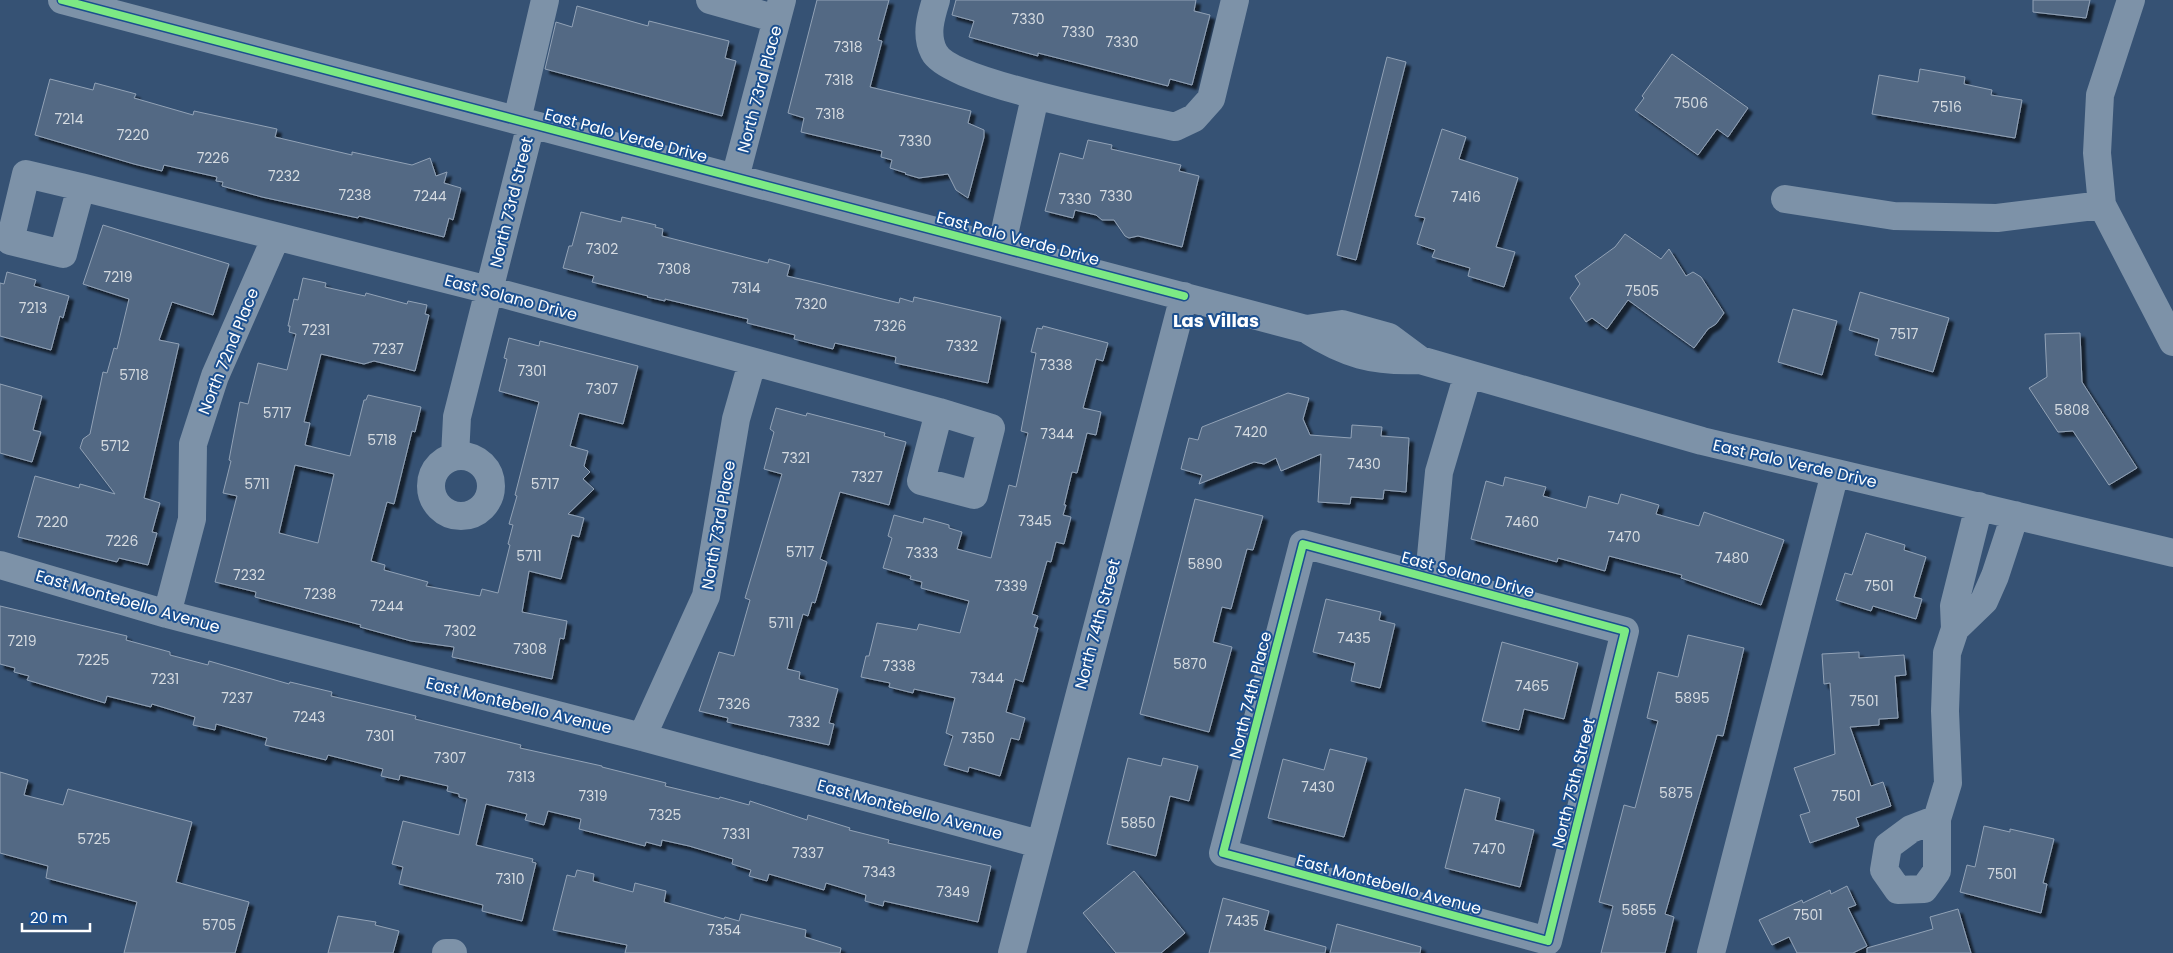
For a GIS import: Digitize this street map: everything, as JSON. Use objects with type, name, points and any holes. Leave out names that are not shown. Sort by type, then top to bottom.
[{"type":"street","name":"East Palo Verde Drive","points":[[62,0],[1306,329],[1334,347],[1387,361],[1420,360],[1702,441],[2173,553]]},
{"type":"street","name":"North 73rd Street","points":[[455,456],[458,417],[489,290],[524,122],[545,0]]},
{"type":"street","points":[[710,0],[780,10]]},
{"type":"street","points":[[936,0],[929,26],[934,53],[950,66],[1035,97],[1175,127],[1194,118],[1211,99],[1235,0]]},
{"type":"street","points":[[2131,0],[2100,94],[2097,153],[2102,205],[2173,342]]},
{"type":"street","name":"North 73rd Place","points":[[735,178],[780,10]]},
{"type":"street","points":[[1001,248],[1035,97]]},
{"type":"street","name":"East Solano Drive","points":[[81,187],[489,290],[752,363],[939,412]]},
{"type":"street","points":[[1785,198],[1903,216],[1997,218],[2102,205]]},
{"type":"street","name":"North 72nd Place","points":[[167,614],[192,519],[192,444],[215,376],[276,237]]},
{"type":"street","name":"North 74th Street","points":[[1012,953],[1184,296]]},
{"type":"street","name":"North 73rd Place","points":[[642,737],[706,596],[736,419],[752,363]]},
{"type":"street","points":[[1429,577],[1439,472],[1468,374]]},
{"type":"street","points":[[1711,953],[1835,473]]},
{"type":"street","points":[[1956,630],[1954,606],[1978,506]]},
{"type":"street","points":[[1937,818],[1948,783],[1945,711],[1947,653],[1956,630],[1984,601],[1995,576],[2014,516]]},
{"type":"street","name":"East Solano Drive","points":[[1303,544],[1625,631]]},
{"type":"street","name":"North 74th Place","points":[[1223,853],[1303,544]]},
{"type":"street","name":"East Montebello Avenue","points":[[0,565],[167,614],[642,737],[1039,844]]},
{"type":"street","name":"North 75th Street","points":[[1548,941],[1625,631]]},
{"type":"street","name":"East Montebello Avenue","points":[[1223,853],[1548,941]]},
{"type":"building","points":[[817,0],[889,0],[878,40],[882,41],[870,87],[971,111],[968,123],[984,130],[984,137],[968,198],[956,190],[948,174],[919,178],[905,174],[890,168],[892,160],[881,157],[882,151],[801,132],[804,118],[788,113]]},
{"type":"building","points":[[956,0],[1196,0],[1194,11],[1210,15],[1192,85],[1170,79],[1168,86],[1038,53],[1038,56],[969,37],[974,21],[952,15]]},
{"type":"building","points":[[2033,0],[2090,0],[2086,18],[2033,12]]},
{"type":"building","points":[[577,6],[648,26],[649,21],[729,41],[725,58],[736,61],[722,116],[545,69],[556,22],[572,27]]},
{"type":"building","points":[[1672,54],[1748,108],[1728,137],[1717,129],[1698,155],[1635,110],[1644,98],[1642,96]]},
{"type":"building","points":[[1387,57],[1406,62],[1356,260],[1337,255]]},
{"type":"building","points":[[1920,69],[1965,77],[1964,84],[1992,90],[1991,95],[2022,100],[2015,138],[1872,114],[1879,75],[1918,82]]},
{"type":"building","points":[[50,79],[93,90],[95,83],[136,94],[134,98],[193,115],[194,111],[277,129],[275,137],[352,155],[352,152],[412,165],[430,158],[436,176],[447,172],[444,183],[461,188],[453,220],[449,218],[444,237],[359,216],[358,218],[262,197],[222,186],[223,182],[216,181],[217,177],[164,165],[162,171],[35,135]]},
{"type":"building","points":[[1442,129],[1466,137],[1459,159],[1518,178],[1496,247],[1515,252],[1504,287],[1468,276],[1470,268],[1432,257],[1435,250],[1417,244],[1425,218],[1415,216]]},
{"type":"building","points":[[1088,140],[1112,145],[1111,149],[1181,165],[1179,171],[1199,176],[1182,247],[1138,236],[1129,238],[1125,236],[1114,220],[1102,220],[1096,215],[1075,210],[1073,218],[1045,211],[1060,153],[1083,159]]},
{"type":"building","points":[[581,212],[621,222],[622,217],[656,225],[655,227],[663,229],[662,236],[768,263],[769,259],[790,265],[787,276],[899,303],[900,298],[913,302],[914,297],[1001,317],[988,383],[895,363],[896,357],[835,343],[833,349],[794,339],[795,335],[747,323],[748,319],[665,299],[665,301],[647,297],[592,282],[594,276],[563,268],[569,246],[572,246]]},
{"type":"building","points":[[103,225],[229,264],[213,315],[172,302],[159,340],[179,344],[144,498],[160,503],[152,532],[157,533],[148,565],[119,558],[117,562],[18,537],[35,476],[79,488],[80,484],[115,494],[80,448],[83,439],[90,434],[103,372],[107,373],[114,348],[117,349],[129,299],[83,284]]},
{"type":"building","points":[[1625,234],[1661,259],[1669,249],[1686,276],[1693,272],[1701,277],[1724,313],[1716,324],[1708,329],[1694,348],[1628,300],[1607,329],[1592,318],[1586,322],[1570,298],[1580,284],[1575,276],[1615,247]]},
{"type":"building","points":[[7,272],[36,280],[34,286],[69,296],[63,318],[60,316],[51,350],[0,336],[0,283],[4,284]]},
{"type":"building","points":[[303,278],[326,283],[325,287],[365,296],[366,293],[407,304],[408,301],[427,305],[425,314],[429,315],[415,371],[374,361],[364,364],[321,354],[304,422],[310,423],[305,445],[350,456],[364,400],[366,400],[368,395],[421,407],[415,432],[412,431],[394,504],[387,502],[371,561],[385,565],[384,570],[428,582],[426,586],[480,596],[482,589],[498,593],[510,545],[508,544],[513,525],[509,524],[517,496],[515,495],[539,402],[499,391],[507,359],[504,358],[509,338],[539,346],[540,341],[638,366],[623,424],[579,413],[570,446],[588,451],[584,466],[590,472],[583,479],[594,489],[568,514],[584,518],[579,537],[572,535],[561,579],[529,571],[522,612],[567,621],[564,639],[560,638],[552,679],[452,657],[454,647],[411,641],[360,627],[361,625],[255,597],[256,592],[215,582],[237,496],[223,493],[231,461],[229,460],[240,402],[248,404],[258,363],[287,370],[296,334],[289,332],[290,326],[288,326],[294,299],[298,300]],"holes":[[[295,465],[334,474],[318,543],[279,533]]]},
{"type":"building","points":[[1860,292],[1949,318],[1933,372],[1875,355],[1879,339],[1849,330]]},
{"type":"building","points":[[1793,309],[1837,321],[1822,375],[1778,362]]},
{"type":"building","points":[[1043,326],[1108,343],[1103,361],[1096,359],[1083,408],[1101,412],[1096,435],[1087,433],[1077,473],[1072,472],[1064,505],[1066,505],[1063,515],[1071,517],[1064,544],[1056,542],[1051,562],[1047,561],[1032,614],[1038,616],[1034,627],[1038,628],[1023,682],[1015,679],[1006,712],[1025,718],[1019,740],[1011,738],[1000,776],[969,767],[968,772],[944,765],[953,736],[946,733],[955,698],[914,689],[913,693],[889,687],[890,683],[861,677],[866,656],[869,656],[877,623],[917,630],[919,624],[960,633],[969,601],[921,588],[922,582],[910,579],[911,576],[883,568],[892,538],[888,536],[894,515],[923,523],[924,518],[949,525],[949,528],[962,532],[957,549],[991,558],[1009,485],[1016,487],[1028,433],[1021,431],[1036,353],[1031,352],[1037,328],[1042,329]]},
{"type":"building","points":[[2080,333],[2082,382],[2137,468],[2109,485],[2073,431],[2058,432],[2029,388],[2047,377],[2045,334]]},
{"type":"building","points":[[0,384],[42,396],[33,430],[41,432],[32,462],[0,453]]},
{"type":"building","points":[[1288,393],[1309,398],[1303,419],[1310,435],[1351,438],[1352,425],[1382,427],[1381,436],[1409,438],[1406,492],[1384,490],[1383,499],[1351,497],[1350,504],[1318,502],[1321,454],[1281,471],[1276,458],[1264,464],[1254,462],[1199,484],[1202,475],[1181,469],[1189,438],[1198,440],[1202,427]]},
{"type":"building","points":[[776,408],[806,416],[807,413],[885,433],[884,436],[906,442],[889,505],[840,492],[820,559],[827,562],[815,603],[812,602],[808,616],[803,614],[787,669],[800,672],[799,679],[838,689],[829,723],[834,724],[829,745],[727,722],[728,718],[699,711],[719,652],[734,656],[750,600],[745,598],[782,474],[764,469],[774,432],[770,429]]},
{"type":"building","points":[[1505,477],[1546,487],[1543,496],[1586,508],[1589,496],[1618,504],[1621,494],[1659,505],[1656,514],[1699,526],[1704,512],[1784,540],[1761,605],[1681,578],[1682,575],[1609,556],[1605,571],[1558,558],[1557,562],[1471,539],[1486,481],[1503,486]]},
{"type":"building","points":[[1195,499],[1263,516],[1253,550],[1247,549],[1231,609],[1222,607],[1213,642],[1232,647],[1209,732],[1140,714]]},
{"type":"building","points":[[1866,533],[1905,545],[1904,550],[1926,557],[1914,597],[1922,599],[1916,619],[1873,606],[1871,611],[1836,600],[1845,573],[1852,575]]},
{"type":"building","points":[[1326,599],[1381,612],[1379,620],[1395,624],[1380,688],[1351,681],[1355,663],[1313,652]]},
{"type":"building","points":[[0,606],[127,636],[126,640],[170,652],[170,655],[208,665],[209,661],[289,684],[290,682],[332,692],[331,696],[416,716],[415,719],[521,745],[520,748],[602,766],[666,783],[665,786],[719,799],[720,797],[749,805],[750,801],[807,820],[808,815],[850,828],[849,830],[889,840],[888,843],[991,866],[978,922],[884,901],[883,906],[865,901],[866,895],[826,883],[824,890],[769,874],[767,881],[749,876],[751,870],[732,864],[733,859],[689,846],[662,840],[661,846],[646,842],[645,846],[579,829],[581,819],[548,811],[544,825],[525,820],[527,814],[486,804],[476,845],[533,859],[532,862],[536,863],[522,921],[482,911],[483,905],[399,884],[403,867],[392,864],[403,821],[459,835],[467,799],[459,797],[459,794],[447,791],[448,786],[400,775],[399,780],[381,776],[383,769],[328,755],[326,760],[265,745],[267,738],[216,724],[215,730],[193,725],[195,717],[152,704],[151,707],[107,696],[105,703],[27,680],[29,676],[14,672],[15,668],[0,664]]},
{"type":"building","points":[[1688,635],[1744,648],[1723,736],[1717,735],[1665,914],[1674,917],[1665,953],[1601,953],[1613,906],[1599,902],[1624,805],[1635,808],[1658,721],[1647,718],[1658,672],[1678,677]]},
{"type":"building","points":[[1502,642],[1578,663],[1564,719],[1524,709],[1519,730],[1482,721]]},
{"type":"building","points":[[1859,652],[1859,658],[1904,655],[1906,675],[1895,676],[1898,718],[1879,719],[1879,725],[1850,727],[1871,786],[1883,782],[1891,806],[1856,818],[1859,826],[1810,843],[1800,815],[1810,812],[1794,768],[1835,754],[1830,683],[1824,684],[1822,654]]},
{"type":"building","points":[[1330,749],[1367,758],[1344,837],[1268,818],[1283,759],[1324,770]]},
{"type":"building","points":[[1128,758],[1161,766],[1163,758],[1198,766],[1189,801],[1170,796],[1156,856],[1107,844]]},
{"type":"building","points":[[0,772],[28,780],[24,795],[63,805],[68,789],[192,822],[176,882],[249,902],[235,953],[124,953],[137,902],[46,878],[48,866],[0,853]]},
{"type":"building","points":[[1465,789],[1500,798],[1495,820],[1534,830],[1520,887],[1445,868]]},
{"type":"building","points":[[1984,826],[2010,832],[2010,829],[2054,839],[2043,883],[2047,884],[2041,913],[1960,892],[1967,865],[1975,867]]},
{"type":"building","points":[[577,870],[594,874],[593,881],[633,892],[635,883],[666,891],[664,902],[724,919],[725,917],[739,921],[741,914],[806,930],[805,937],[841,948],[840,953],[625,953],[627,945],[553,930],[567,875],[575,877]]},
{"type":"building","points":[[1134,871],[1185,933],[1161,953],[1116,953],[1083,913]]},
{"type":"building","points":[[1847,886],[1856,905],[1848,908],[1867,946],[1853,953],[1797,953],[1789,937],[1772,945],[1759,920],[1802,900],[1803,903],[1830,890],[1831,894]]},
{"type":"building","points":[[1223,898],[1269,911],[1264,930],[1326,947],[1325,953],[1209,953]]},
{"type":"building","points":[[1958,909],[1971,953],[1867,953],[1867,948],[1933,929],[1930,917]]},
{"type":"building","points":[[338,916],[376,922],[375,925],[399,931],[393,953],[328,953]]},
{"type":"building","points":[[1337,924],[1421,947],[1420,953],[1330,953]]},
{"type":"cycle path","points":[[62,0],[1184,296]]},
{"type":"cycle path","points":[[1303,544],[1625,631],[1548,941],[1223,853],[1303,544]]},
{"type":"district","name":"Las Villas","points":[[1216,321]]}]
